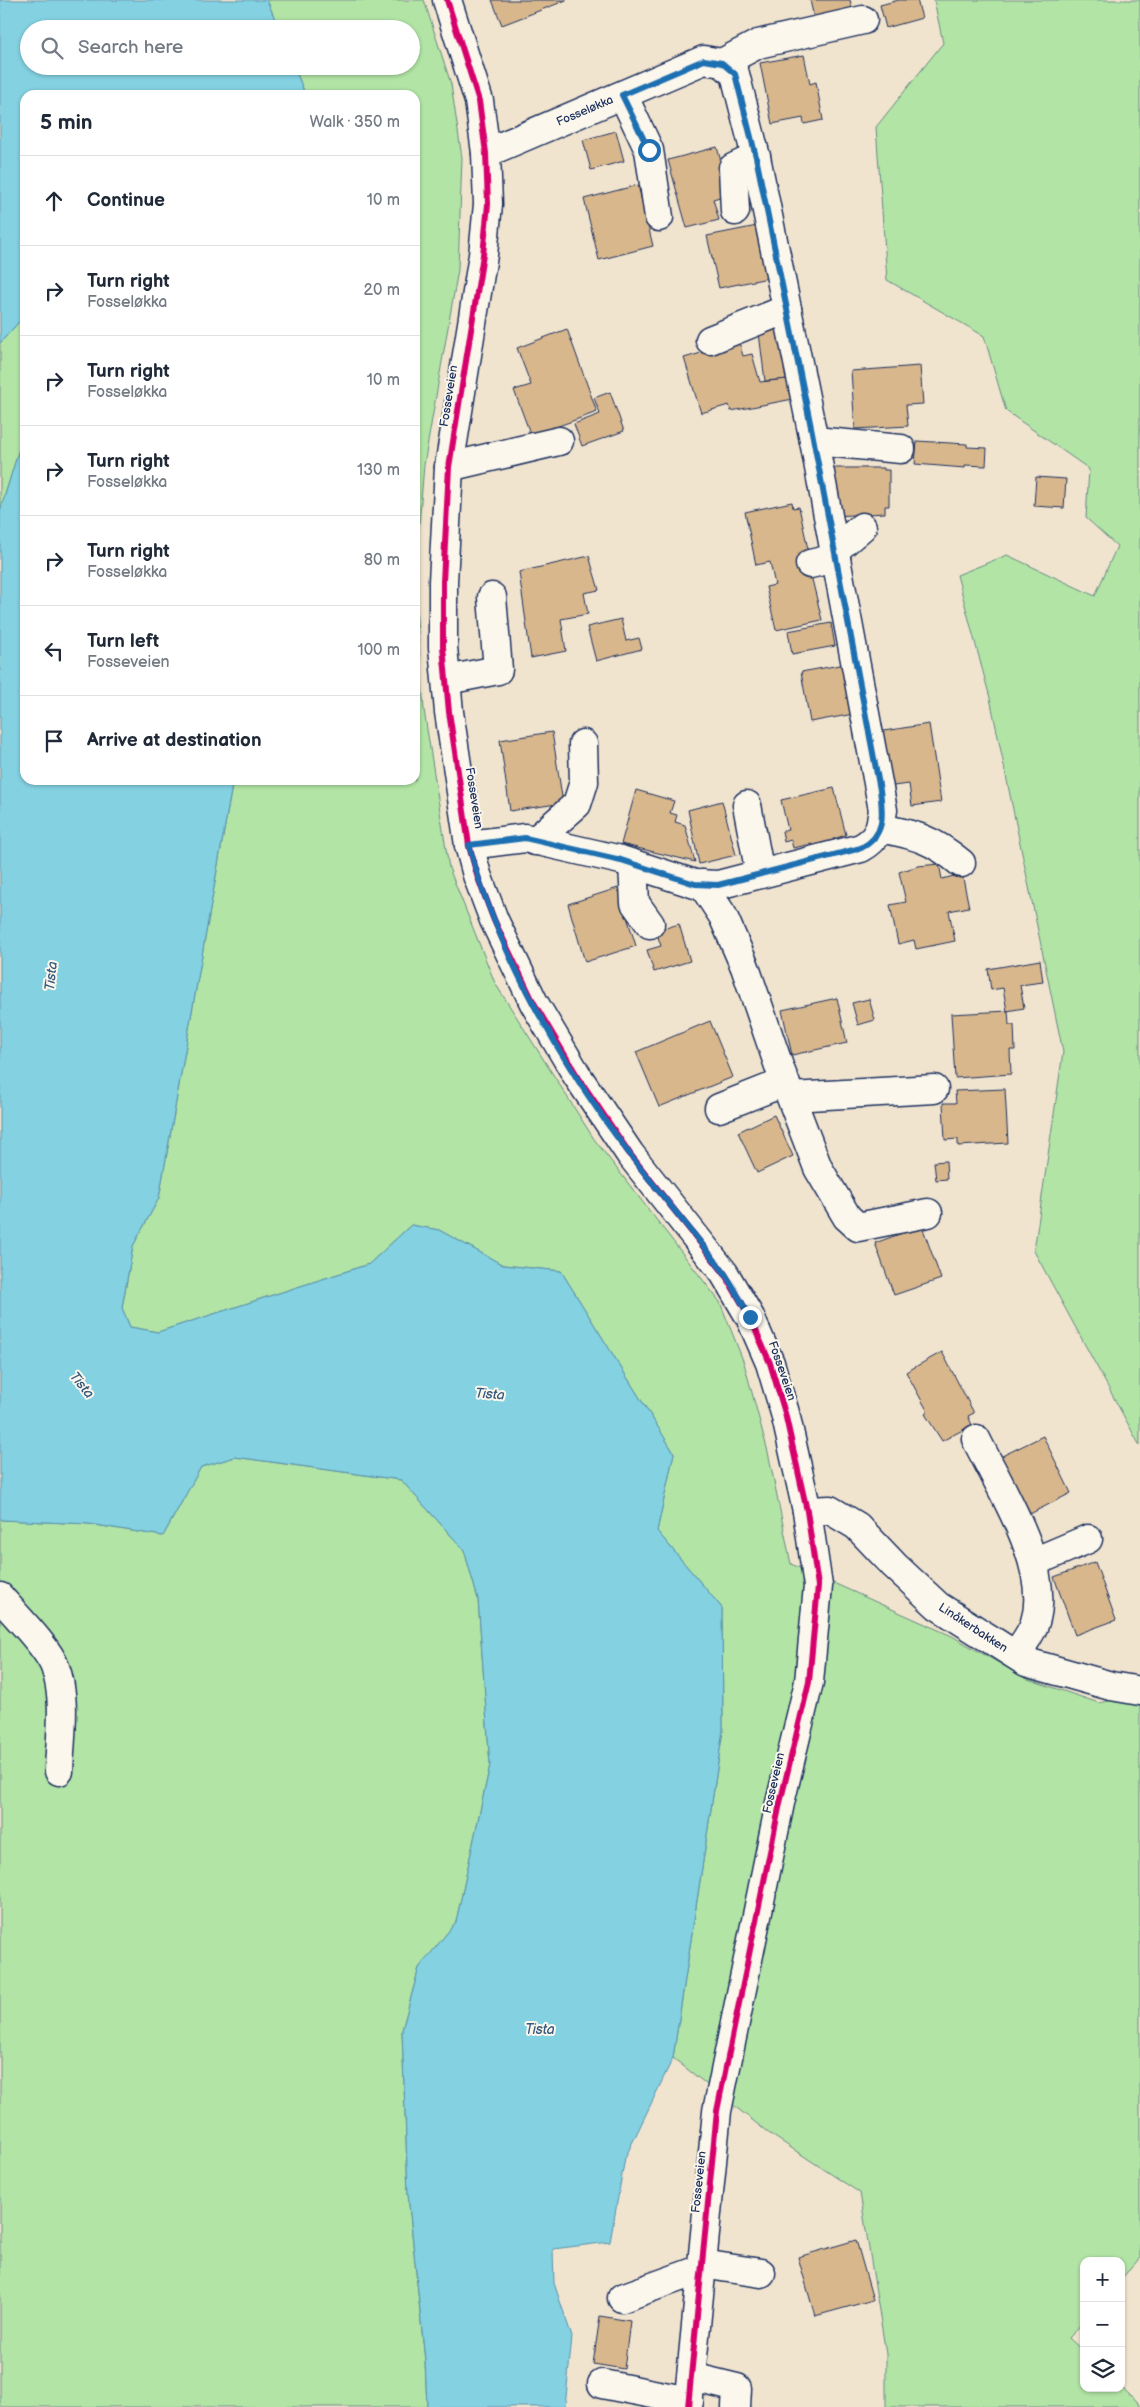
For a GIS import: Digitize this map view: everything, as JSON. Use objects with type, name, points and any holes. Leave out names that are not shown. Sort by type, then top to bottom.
[{"type":"street","name":"Fosseveien","points":[[447,0],[479,101],[486,153],[488,204],[483,255],[449,467],[443,582],[443,647],[449,712],[469,845],[477,875],[494,920],[534,1003],[578,1077],[630,1154],[724,1273],[750,1317],[770,1363],[784,1413],[807,1511],[818,1586],[810,1682],[780,1803],[718,2111],[690,2395]]},
{"type":"street","points":[[469,845],[516,839],[534,841],[633,864],[702,884],[718,885],[861,848],[873,842],[880,828],[883,810],[880,790],[827,557],[814,441],[756,157],[735,74],[722,63],[758,44],[863,20]]},
{"type":"street","name":"Fosseløkka","points":[[486,153],[704,60],[722,63]]},
{"type":"street","points":[[622,95],[649,150],[659,217]]},
{"type":"street","points":[[735,211],[732,168],[756,157]]},
{"type":"street","points":[[710,340],[786,309]]},
{"type":"street","points":[[449,467],[559,440]]},
{"type":"street","points":[[814,441],[901,449]]},
{"type":"street","points":[[827,557],[862,527]]},
{"type":"street","points":[[446,680],[498,670],[492,597]]},
{"type":"street","points":[[534,841],[577,804],[584,782],[583,744]]},
{"type":"street","points":[[747,805],[760,874]]},
{"type":"street","points":[[880,828],[917,836],[943,848],[961,863]]},
{"type":"street","points":[[633,864],[635,903],[650,924]]},
{"type":"street","points":[[702,884],[723,916],[745,967],[788,1090],[818,1168],[847,1217],[858,1227],[928,1213]]},
{"type":"street","points":[[720,1108],[788,1090],[934,1088]]},
{"type":"street","points":[[976,1439],[1031,1552],[1034,1562],[1040,1596],[1035,1623],[1016,1656]]},
{"type":"street","name":"Linåkerbakken","points":[[807,1511],[830,1510],[857,1526],[894,1566],[938,1606],[1026,1662],[1072,1676],[1140,1691]]},
{"type":"street","points":[[1034,1562],[1088,1539]]},
{"type":"street","points":[[0,1597],[55,1665],[60,1683],[61,1705],[59,1771]]},
{"type":"street","points":[[622,2298],[702,2267],[761,2274]]},
{"type":"street","points":[[602,2384],[690,2395],[737,2388],[736,2407]]},
{"type":"green space","points":[[267,0],[424,0],[451,84],[462,158],[458,270],[424,465],[420,513],[420,90],[303,90],[298,75],[420,75],[420,20],[275,20]]},
{"type":"green space","points":[[934,0],[1140,0],[1140,1446],[1034,1251],[1063,1052],[990,698],[957,575],[1007,555],[1095,596],[1117,546],[1086,518],[1089,469],[1006,411],[984,336],[887,280],[876,127],[943,43]]},
{"type":"green space","points":[[20,321],[20,446],[0,511],[0,343]]},
{"type":"green space","points":[[420,659],[424,710],[449,868],[495,983],[594,1139],[720,1302],[744,1363],[768,1452],[791,1564],[952,1636],[1025,1678],[1099,1703],[1140,1694],[1140,2258],[1125,2275],[1125,2257],[1080,2257],[1080,2326],[1069,2338],[1080,2348],[1080,2392],[1125,2391],[1140,2404],[1140,2407],[886,2407],[886,2354],[860,2193],[770,2134],[673,2058],[723,1730],[722,1608],[657,1531],[674,1453],[561,1271],[503,1265],[439,1230],[411,1225],[369,1264],[158,1332],[130,1327],[122,1308],[133,1246],[159,1198],[232,785],[420,785]]},
{"type":"green space","points":[[235,1457],[401,1480],[464,1550],[478,1599],[490,1765],[456,1922],[419,1968],[402,2030],[408,2194],[425,2361],[427,2407],[0,2407],[0,1518],[2,1520],[89,1524],[163,1536],[201,1467]]},
{"type":"water","points":[[0,0],[267,0],[275,20],[20,20],[20,75],[298,75],[303,90],[20,90],[20,321],[0,343]]},
{"type":"water","name":"Tista","points":[[20,446],[20,785],[232,785],[159,1198],[133,1246],[122,1308],[130,1327],[158,1332],[369,1264],[411,1225],[439,1230],[503,1265],[561,1271],[674,1453],[657,1531],[722,1608],[723,1730],[673,2058],[625,2158],[610,2242],[553,2249],[554,2283],[572,2337],[565,2407],[427,2407],[425,2360],[408,2194],[402,2030],[419,1968],[456,1922],[490,1765],[478,1599],[464,1550],[401,1480],[235,1457],[201,1467],[163,1536],[89,1524],[2,1520],[0,1518],[0,511]]},
{"type":"building","points":[[492,0],[567,0],[502,25]]},
{"type":"building","points":[[810,0],[850,0],[852,8],[814,18]]},
{"type":"building","points":[[899,0],[917,0],[922,18],[886,28],[880,5]]},
{"type":"building","points":[[804,55],[810,84],[816,82],[823,120],[804,124],[803,118],[772,124],[760,63]]},
{"type":"building","points":[[616,131],[624,161],[591,170],[583,140]]},
{"type":"building","points":[[717,147],[730,194],[713,199],[719,220],[687,228],[668,160]]},
{"type":"building","points":[[638,185],[653,246],[599,260],[584,199]]},
{"type":"building","points":[[757,226],[768,278],[719,288],[707,236]]},
{"type":"building","points":[[567,329],[597,412],[531,436],[514,390],[531,385],[517,348]]},
{"type":"building","points":[[781,329],[788,379],[765,381],[759,333]]},
{"type":"building","points":[[739,342],[743,356],[752,354],[760,382],[788,379],[793,399],[731,411],[729,405],[701,413],[684,358]]},
{"type":"building","points":[[920,366],[923,404],[906,405],[908,426],[855,429],[851,371]]},
{"type":"building","points":[[610,392],[624,431],[582,446],[574,424],[600,414],[594,398]]},
{"type":"building","points":[[917,441],[967,444],[967,447],[987,448],[986,466],[965,465],[965,468],[915,464]]},
{"type":"building","points":[[834,468],[884,468],[884,470],[889,470],[889,506],[885,506],[885,513],[835,516]]},
{"type":"building","points":[[1036,477],[1066,479],[1064,508],[1034,506]]},
{"type":"building","points":[[792,502],[793,508],[799,507],[809,554],[806,555],[822,620],[776,630],[766,587],[775,585],[770,562],[756,565],[745,512]]},
{"type":"building","points":[[589,556],[599,590],[584,593],[588,614],[561,619],[566,651],[531,658],[519,572]]},
{"type":"building","points":[[621,619],[626,641],[639,638],[642,649],[596,661],[587,627]]},
{"type":"building","points":[[831,623],[835,646],[792,654],[788,631]]},
{"type":"building","points":[[851,663],[859,713],[810,722],[801,672]]},
{"type":"building","points":[[929,724],[941,802],[912,806],[909,784],[885,787],[877,732]]},
{"type":"building","points":[[552,732],[563,803],[510,811],[500,740]]},
{"type":"building","points":[[834,788],[846,835],[833,839],[834,843],[813,847],[812,844],[793,848],[791,840],[784,842],[782,831],[788,830],[781,800]]},
{"type":"building","points":[[636,790],[674,801],[670,813],[677,815],[675,822],[685,825],[695,862],[621,844]]},
{"type":"building","points":[[722,801],[736,855],[699,864],[688,810]]},
{"type":"building","points":[[939,864],[942,879],[962,874],[969,907],[949,911],[955,941],[916,949],[914,940],[898,944],[890,905],[906,902],[899,872],[918,866]]},
{"type":"building","points":[[618,888],[636,946],[585,962],[568,904]]},
{"type":"building","points":[[679,924],[690,961],[654,972],[647,950],[661,946],[656,931]]},
{"type":"building","points":[[1040,960],[1043,982],[1020,985],[1024,1008],[1007,1011],[1003,988],[991,990],[988,969]]},
{"type":"building","points":[[837,998],[847,1043],[792,1055],[782,1010]]},
{"type":"building","points":[[869,999],[875,1020],[858,1025],[852,1003]]},
{"type":"building","points":[[1008,1011],[1009,1025],[1014,1025],[1015,1050],[1010,1050],[1011,1074],[955,1078],[951,1014]]},
{"type":"building","points":[[710,1021],[733,1077],[659,1107],[636,1052]]},
{"type":"building","points":[[1005,1089],[1008,1143],[958,1146],[958,1139],[945,1140],[943,1103],[956,1103],[955,1091]]},
{"type":"building","points":[[774,1115],[793,1156],[757,1173],[738,1132]]},
{"type":"building","points":[[946,1161],[947,1179],[936,1180],[934,1162]]},
{"type":"building","points":[[922,1226],[941,1279],[894,1295],[875,1243]]},
{"type":"building","points":[[942,1352],[974,1413],[968,1416],[972,1425],[942,1441],[925,1414],[928,1412],[906,1372]]},
{"type":"building","points":[[1043,1436],[1071,1493],[1028,1515],[998,1458]]},
{"type":"building","points":[[1095,1562],[1116,1620],[1075,1635],[1054,1577]]},
{"type":"building","points":[[856,2240],[873,2300],[815,2316],[798,2257]]},
{"type":"building","points":[[600,2316],[630,2321],[624,2369],[593,2364]]},
{"type":"cycle path","points":[[447,0],[479,101],[486,153],[488,204],[483,255],[449,467],[443,582],[443,647],[449,712],[469,845],[477,875],[494,920],[534,1003],[578,1077],[630,1154],[724,1273],[750,1317],[770,1363],[785,1413],[807,1511],[818,1586],[809,1682],[780,1803],[717,2111],[688,2407]]},
{"type":"route","points":[[649,150],[622,95],[704,60],[722,63],[735,74],[756,157],[814,441],[880,790],[883,810],[880,828],[873,842],[861,848],[718,885],[695,884],[621,860],[525,838],[496,840],[469,845],[477,875],[494,920],[534,1003],[578,1077],[630,1154],[724,1273],[750,1317]]}]
